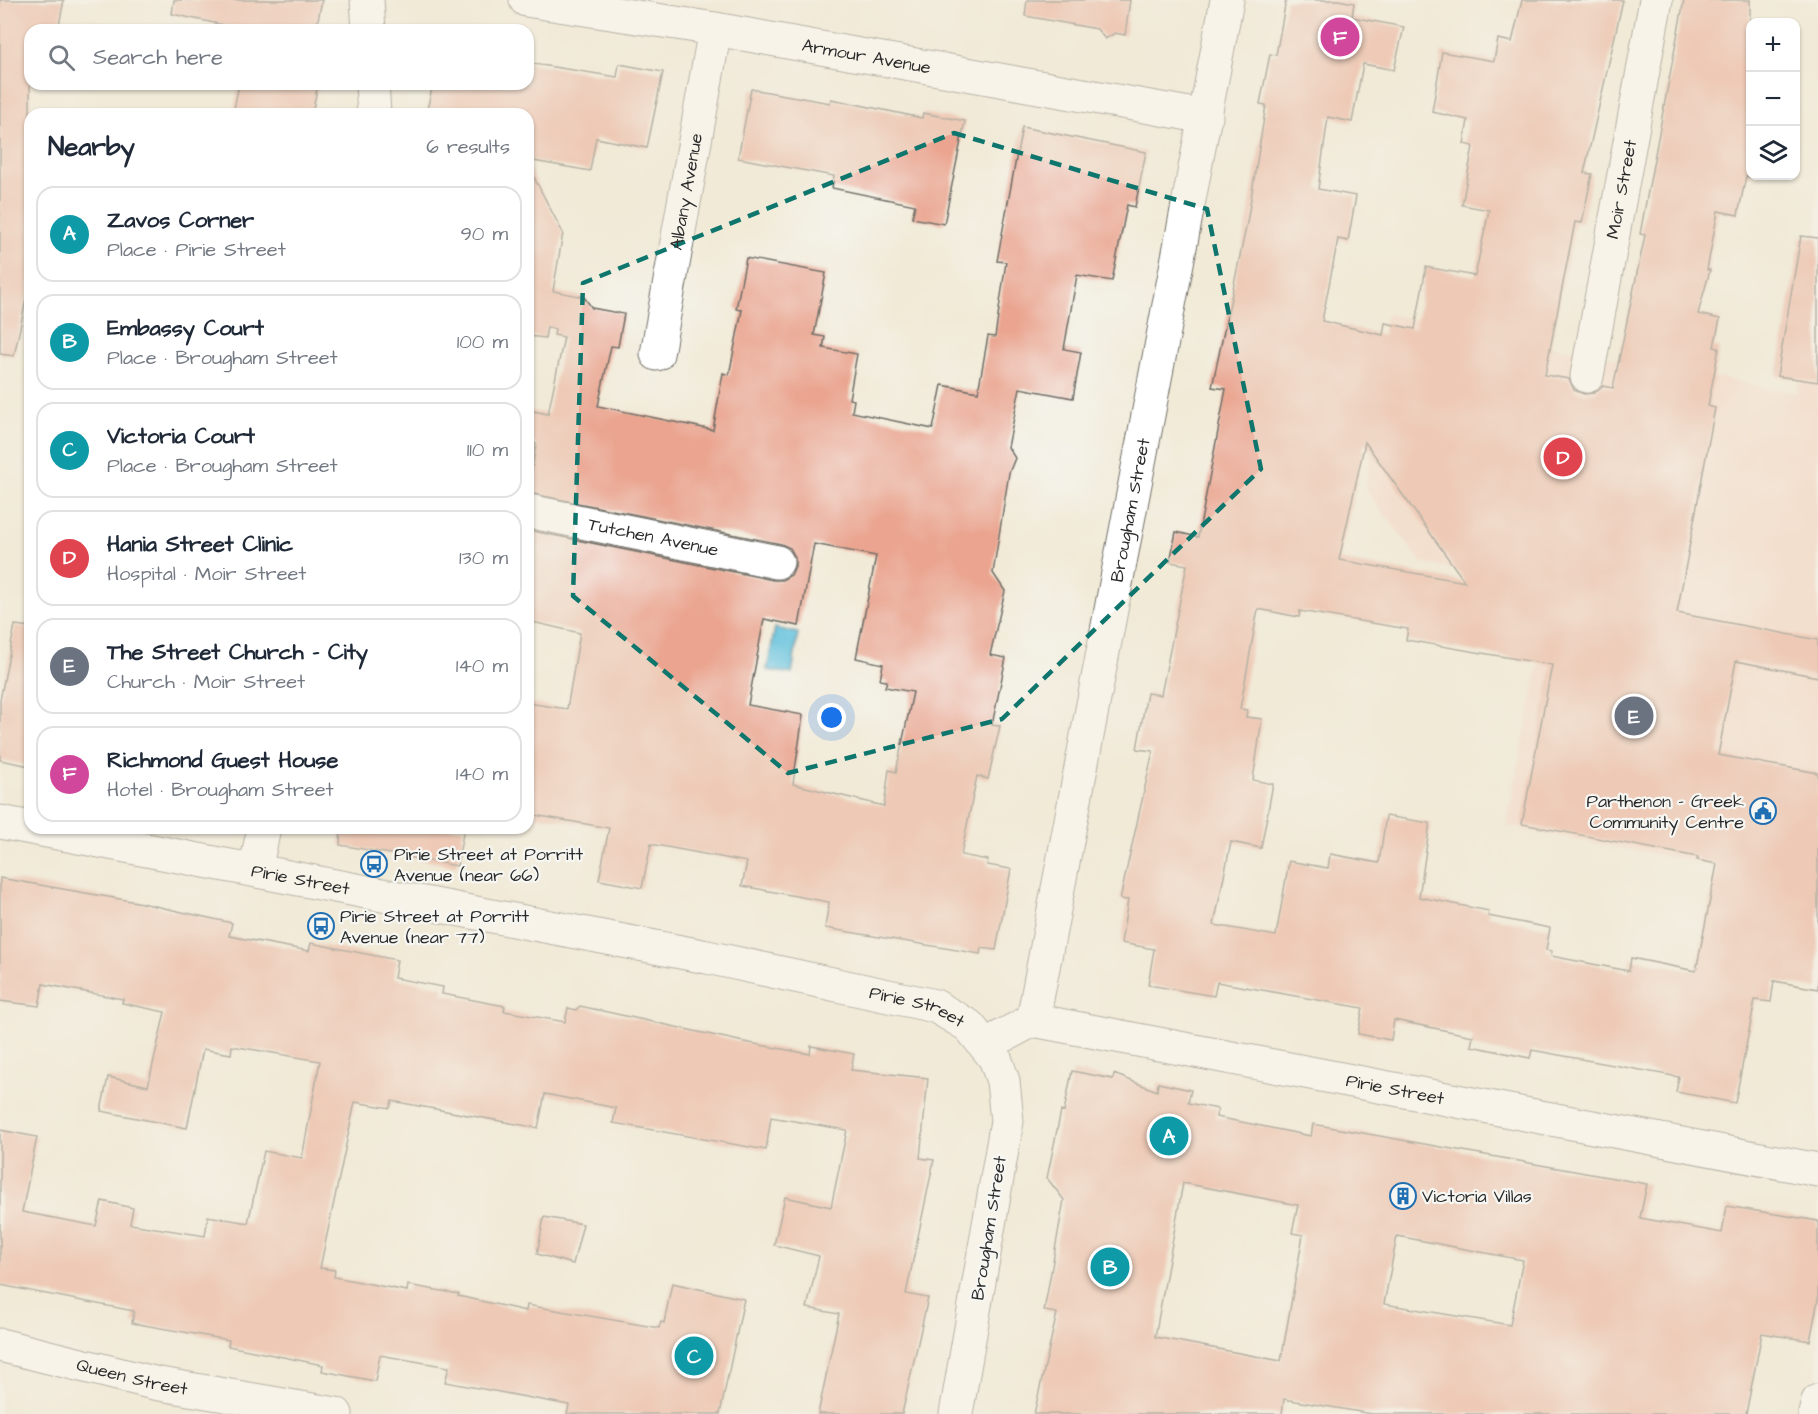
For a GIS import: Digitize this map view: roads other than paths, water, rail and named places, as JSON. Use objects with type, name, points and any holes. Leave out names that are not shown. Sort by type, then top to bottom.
[{"type":"street","points":[[367,0],[369,24]]},
{"type":"street","name":"Armour Avenue","points":[[526,0],[715,29],[1206,117]]},
{"type":"street","name":"Brougham Street","points":[[1033,1020],[1114,606],[1130,502],[1227,0]]},
{"type":"street","name":"Moir Street","points":[[1587,376],[1656,0]]},
{"type":"street","name":"Albany Avenue","points":[[657,354],[715,29]]},
{"type":"street","points":[[372,90],[374,108]]},
{"type":"street","name":"Tutchen Avenue","points":[[534,512],[777,562]]},
{"type":"street","name":"Pirie Street","points":[[0,822],[24,827]]},
{"type":"street","name":"Pirie Street","points":[[64,834],[908,999],[935,1006],[952,1015],[969,1026],[986,1045]]},
{"type":"street","points":[[255,870],[263,834]]},
{"type":"street","points":[[986,1045],[1033,1020]]},
{"type":"street","name":"Pirie Street","points":[[1033,1020],[1818,1170]]},
{"type":"street","name":"Brougham Street","points":[[956,1414],[1007,1121],[1003,1081],[986,1045]]},
{"type":"street","name":"Queen Street","points":[[0,1345],[154,1383],[336,1414]]},
{"type":"street","points":[[1815,1414],[1818,1401]]},
{"type":"water","points":[[775,628],[798,633],[792,674],[767,670]]},
{"type":"place","name":"Richmond Guest House","points":[[1340,37]]},
{"type":"place","name":"Hania Street Clinic","points":[[1563,457]]},
{"type":"place","name":"The Street Church - City","points":[[1634,716]]},
{"type":"place","name":"Parthenon - Greek Community Centre","points":[[1763,811]]},
{"type":"place","name":"Pirie Street at Porritt Avenue (near 66)","points":[[374,864]]},
{"type":"place","name":"Pirie Street at Porritt Avenue (near 77)","points":[[321,926]]},
{"type":"place","name":"Zavos Corner","points":[[1169,1136]]},
{"type":"place","name":"Victoria Villas","points":[[1403,1196]]},
{"type":"place","name":"Embassy Court","points":[[1110,1267]]},
{"type":"place","name":"Victoria Court","points":[[694,1356]]}]
